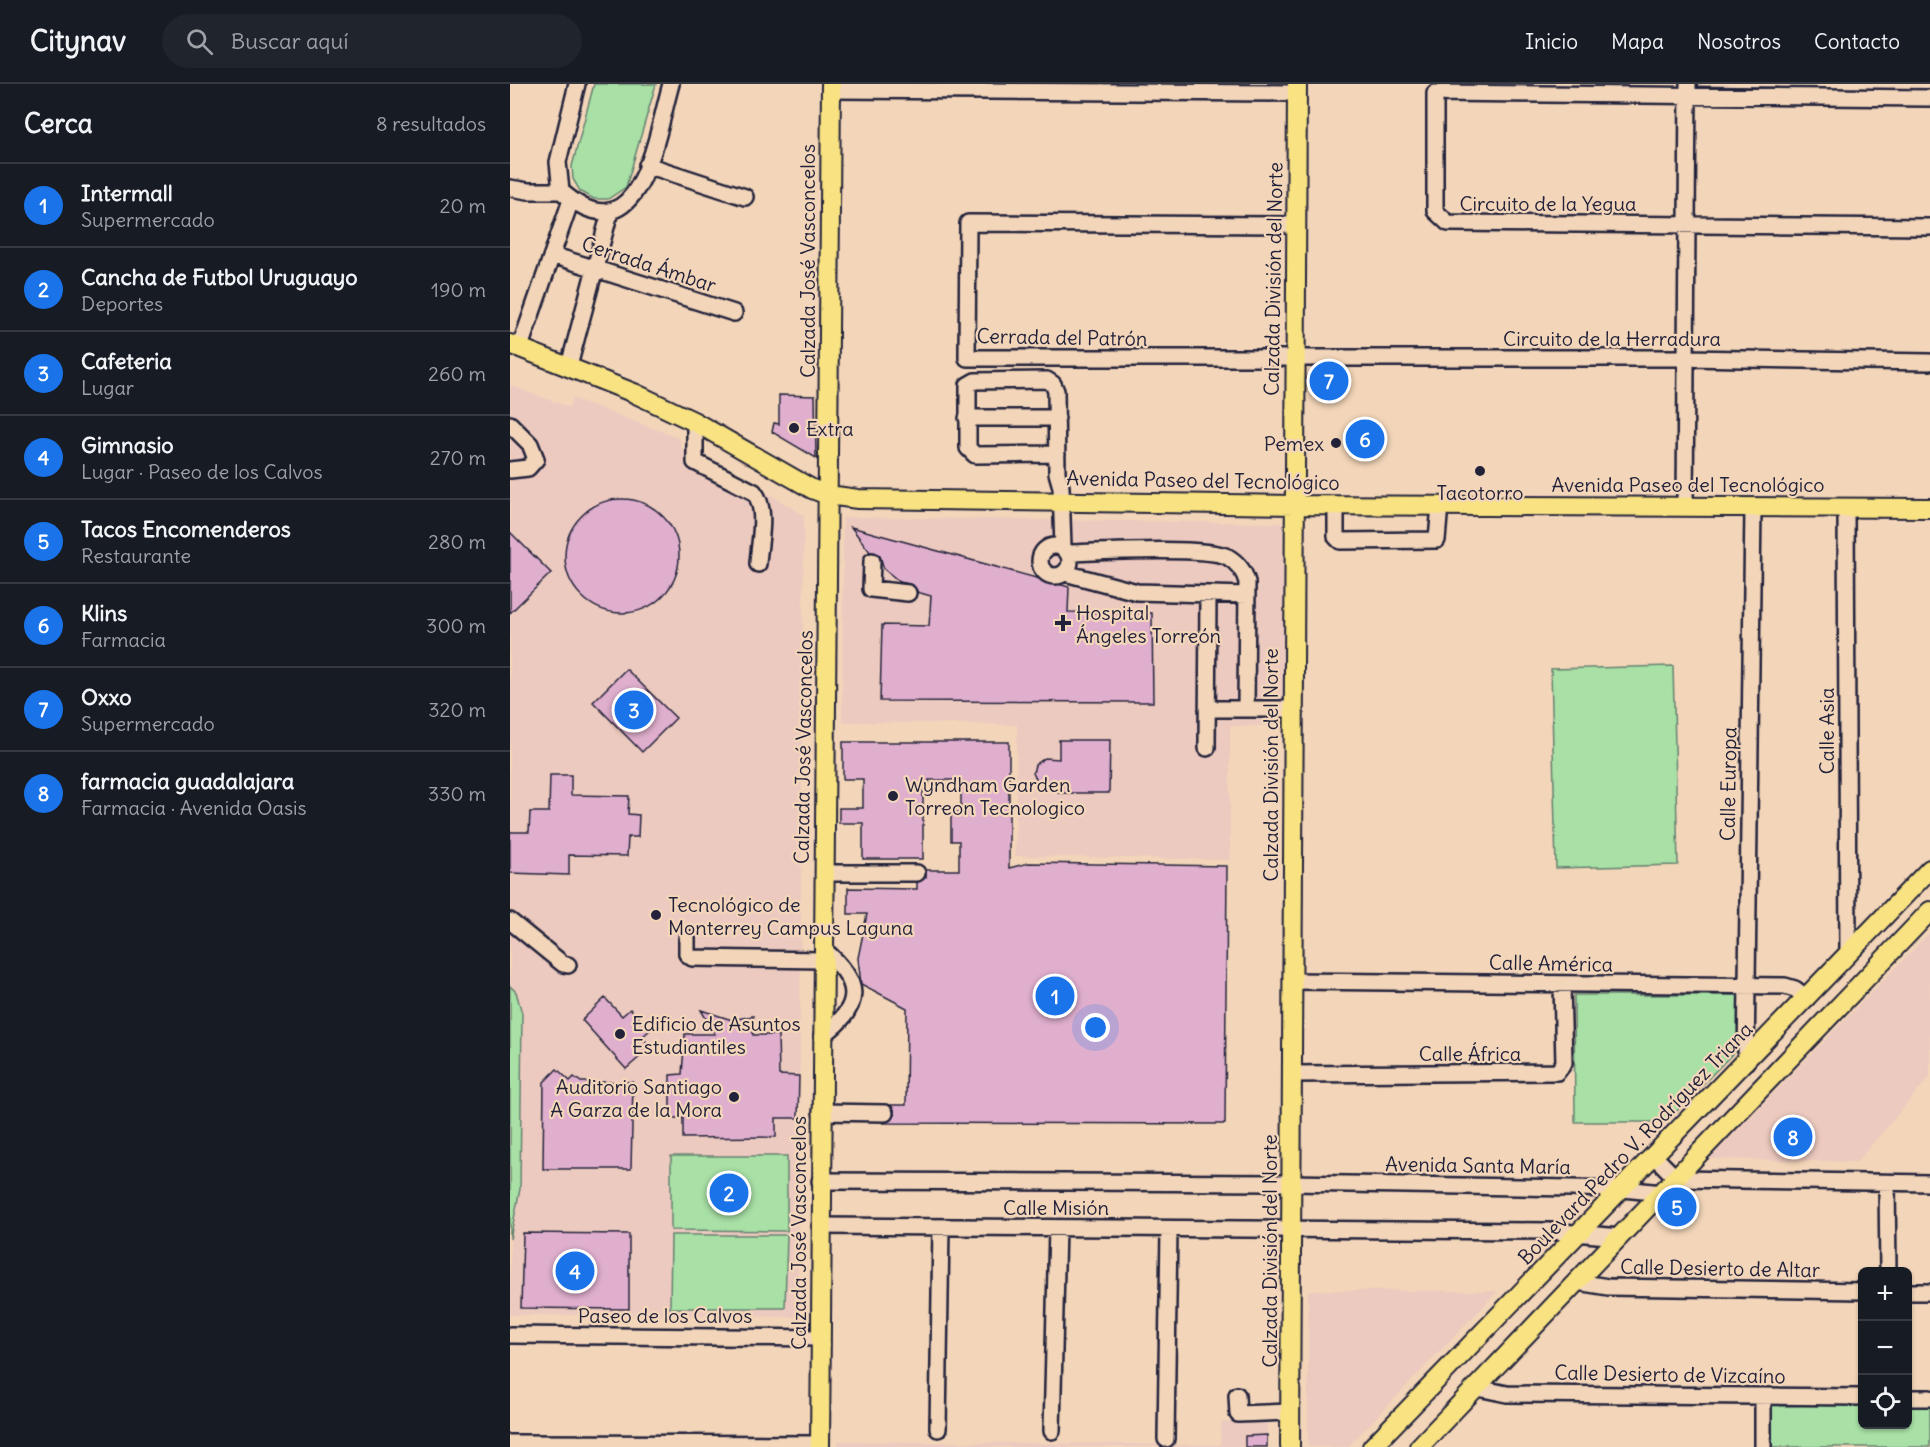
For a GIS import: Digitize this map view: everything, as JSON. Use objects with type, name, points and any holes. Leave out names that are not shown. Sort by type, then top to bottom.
[{"type":"main road","name":"Calzada José Vasconcelos","points":[[820,1446],[820,1181],[831,87]]},
{"type":"main road","name":"Calzada División del Norte","points":[[1290,1447],[1293,505],[1297,88]]},
{"type":"main road","name":"Avenida Paseo del Tecnológico","points":[[515,346],[569,366],[695,422],[798,483],[828,495],[858,499],[1293,505],[1930,508]]},
{"type":"main road","name":"Boulevard Pedro V. Rodríguez Triana","points":[[1372,1447],[1655,1157],[1930,869]]},
{"type":"main road","points":[[1419,1447],[1677,1179],[1928,912]]},
{"type":"street","points":[[515,346],[552,255],[566,195],[557,177],[558,162],[576,84]]},
{"type":"street","points":[[510,188],[566,195],[594,210],[610,212],[629,202],[647,165],[671,84]]},
{"type":"street","points":[[831,87],[1297,88]]},
{"type":"street","points":[[1685,506],[1688,90],[1930,98]]},
{"type":"street","name":"Circuito de la Yegua","points":[[1688,90],[1435,93],[1435,211],[1448,223],[1930,227]]},
{"type":"street","points":[[647,165],[745,197]]},
{"type":"street","points":[[569,366],[610,212]]},
{"type":"street","name":"Cerrada del Patrón","points":[[1295,360],[967,358],[968,223],[1296,225]]},
{"type":"street","name":"Cerrada Ámbar","points":[[552,255],[734,313]]},
{"type":"street","name":"Circuito de la Herradura","points":[[1295,360],[1686,358],[1930,362]]},
{"type":"street","points":[[1057,454],[975,455],[968,448],[966,392],[968,385],[975,381],[1047,380],[1053,384],[1056,391],[1058,481],[1054,487],[1066,550],[1071,561],[1065,573]]},
{"type":"street","points":[[967,418],[1057,418]]},
{"type":"street","points":[[695,422],[695,462],[754,492],[759,498],[761,511],[758,564]]},
{"type":"street","points":[[510,424],[535,452],[533,464],[516,469],[510,456]]},
{"type":"street","points":[[1058,501],[1053,539],[1045,549],[1040,563],[1043,570],[1057,576],[1065,573],[1137,592],[1247,595]]},
{"type":"street","points":[[1336,505],[1336,537],[1340,541],[1437,540],[1440,505]]},
{"type":"street","name":"Calle Europa","points":[[1746,1062],[1753,507]]},
{"type":"street","name":"Calle Asia","points":[[1846,507],[1848,955]]},
{"type":"street","points":[[1045,549],[1051,546],[1066,550],[1215,553],[1226,556],[1244,572],[1247,595],[1246,709]]},
{"type":"street","points":[[872,561],[871,589],[908,592]]},
{"type":"street","points":[[1207,748],[1208,594]]},
{"type":"street","points":[[1207,709],[1293,709]]},
{"type":"street","points":[[824,873],[917,873]]},
{"type":"street","points":[[510,921],[563,964],[568,965]]},
{"type":"street","points":[[687,938],[687,954],[692,958],[823,955],[848,974],[853,991],[849,1010],[822,1036]]},
{"type":"street","name":"Calle América","points":[[1292,981],[1785,986],[1795,989],[1807,998]]},
{"type":"street","name":"Calle África","points":[[1292,1074],[1557,1072],[1564,1064],[1562,984]]},
{"type":"street","points":[[821,1112],[885,1113]]},
{"type":"street","points":[[1655,1157],[1677,1179],[1930,1183]]},
{"type":"street","name":"Calle Misión","points":[[820,1181],[1291,1183]]},
{"type":"street","name":"Avenida Santa María","points":[[1291,1183],[1623,1189],[1663,1193]]},
{"type":"street","points":[[1887,1183],[1888,1267]]},
{"type":"street","name":"Calle Misión","points":[[820,1226],[1291,1230]]},
{"type":"street","points":[[938,1429],[941,1227]]},
{"type":"street","points":[[1052,1431],[1057,1228]]},
{"type":"street","points":[[1166,1439],[1169,1229]]},
{"type":"street","points":[[1291,1230],[1551,1231],[1620,1237]]},
{"type":"street","name":"Calle Desierto de Altar","points":[[1577,1282],[1608,1287],[1858,1291]]},
{"type":"street","points":[[1912,1292],[1930,1292]]},
{"type":"street","name":"Paseo de los Calvos","points":[[510,1335],[820,1338]]},
{"type":"street","name":"Calle Desierto de Vizcaíno","points":[[1478,1388],[1507,1394],[1858,1397]]},
{"type":"street","points":[[1237,1395],[1238,1414],[1291,1412]]},
{"type":"street","points":[[1763,1396],[1763,1447]]},
{"type":"street","points":[[1912,1398],[1930,1398]]},
{"type":"street","points":[[510,1443],[820,1446]]},
{"type":"shaded area","name":"Tecnológico de Monterrey Campus Laguna","points":[[510,385],[569,407],[573,398],[679,438],[682,448],[731,471],[804,515],[798,1317],[510,1315]]},
{"type":"shaded area","name":"Hospital Ángeles Torreón","points":[[843,517],[1283,523],[1283,726],[1230,726],[1230,860],[1015,856],[1017,725],[842,722]]},
{"type":"shaded area","points":[[1930,932],[1930,1077],[1857,1162],[1709,1159]]},
{"type":"shaded area","points":[[1308,1290],[1498,1291],[1348,1447],[1308,1447]]},
{"type":"shaded area","points":[[1221,1422],[1267,1422],[1268,1447],[838,1447],[838,1441],[1220,1445]]},
{"type":"green space","points":[[594,84],[656,84],[626,187],[608,199],[594,199],[580,191],[573,179],[572,166]]},
{"type":"green space","points":[[1673,666],[1678,865],[1556,868],[1551,669]]},
{"type":"green space","points":[[510,986],[516,992],[522,1013],[520,1189],[510,1239]]},
{"type":"green space","points":[[1574,995],[1738,995],[1738,1048],[1666,1122],[1575,1122]]},
{"type":"green space","points":[[671,1156],[787,1156],[787,1231],[671,1230]]},
{"type":"green space","points":[[671,1235],[787,1235],[785,1308],[670,1308]]},
{"type":"green space","points":[[1769,1403],[1858,1406],[1858,1429],[1912,1429],[1912,1407],[1930,1407],[1930,1447],[1769,1447]]},
{"type":"building","name":"Extra","points":[[779,395],[815,396],[816,458],[772,432],[774,423],[779,424]]},
{"type":"building","points":[[622,499],[644,504],[662,516],[674,534],[679,556],[674,578],[662,596],[644,608],[622,613],[600,608],[582,596],[570,578],[565,556],[570,534],[582,516],[600,504]]},
{"type":"building","points":[[851,527],[1069,587],[1068,612],[1152,613],[1153,702],[880,701],[882,625],[929,626],[931,596],[917,592],[913,585],[900,582],[884,569],[880,556],[870,552]]},
{"type":"building","points":[[510,532],[551,573],[510,613]]},
{"type":"building","points":[[626,669],[676,718],[642,752],[593,702]]},
{"type":"building","points":[[1059,740],[1110,740],[1109,793],[1058,793],[1059,783],[1046,785],[1037,781],[1033,773],[1035,765],[1045,758],[1059,759]]},
{"type":"building","points":[[843,742],[1009,742],[1009,868],[1029,863],[1227,866],[1225,1124],[884,1123],[894,1117],[894,1109],[890,1105],[906,1105],[907,1008],[861,984],[858,958],[867,914],[848,914],[848,888],[917,889],[917,883],[926,877],[926,870],[959,870],[959,841],[951,841],[951,812],[961,812],[961,780],[929,780],[929,784],[923,784],[923,859],[863,859],[863,823],[839,823],[839,808],[863,808],[863,779],[843,779]]},
{"type":"building","points":[[550,775],[571,775],[571,795],[629,796],[628,814],[639,815],[638,837],[628,837],[627,856],[569,855],[569,875],[510,873],[510,832],[529,832],[530,812],[549,812]]},
{"type":"building","name":"Edificio de Asuntos Estudiantiles","points":[[605,998],[622,1016],[630,1009],[650,1030],[642,1037],[651,1047],[626,1069],[582,1020]]},
{"type":"building","name":"Auditorio Santiago A Garza de la Mora","points":[[701,1010],[732,1020],[753,1016],[753,1035],[778,1035],[779,1075],[799,1076],[798,1118],[776,1118],[776,1137],[683,1138],[683,1118],[670,1118],[670,1075],[682,1074],[685,1034],[715,1034]]},
{"type":"building","points":[[557,1069],[570,1081],[574,1077],[581,1082],[633,1082],[631,1169],[543,1169],[544,1082]]},
{"type":"building","points":[[523,1233],[629,1234],[629,1309],[521,1308]]},
{"type":"building","points":[[1267,1435],[1267,1447],[1245,1447],[1245,1436]]},
{"type":"place","name":"Oxxo","points":[[1329,381]]},
{"type":"place","name":"Extra","points":[[794,428]]},
{"type":"place","name":"Klins","points":[[1365,439]]},
{"type":"place","name":"Pemex","points":[[1336,443]]},
{"type":"place","name":"Tacotorro","points":[[1480,471]]},
{"type":"place","name":"Hospital Ángeles Torreón","points":[[1063,623]]},
{"type":"place","name":"Cafeteria","points":[[634,710]]},
{"type":"place","name":"Wyndham Garden Torreon Tecnologico","points":[[893,796]]},
{"type":"place","name":"Tecnológico de Monterrey Campus Laguna","points":[[656,915]]},
{"type":"place","name":"Intermall","points":[[1055,996]]},
{"type":"place","name":"Edificio de Asuntos Estudiantiles","points":[[620,1034]]},
{"type":"place","name":"Auditorio Santiago A Garza de la Mora","points":[[734,1097]]},
{"type":"place","name":"farmacia guadalajara","points":[[1793,1137]]},
{"type":"place","name":"Cancha de Futbol Uruguayo","points":[[729,1193]]},
{"type":"place","name":"Tacos Encomenderos","points":[[1677,1207]]},
{"type":"place","name":"Gimnasio","points":[[575,1271]]}]
